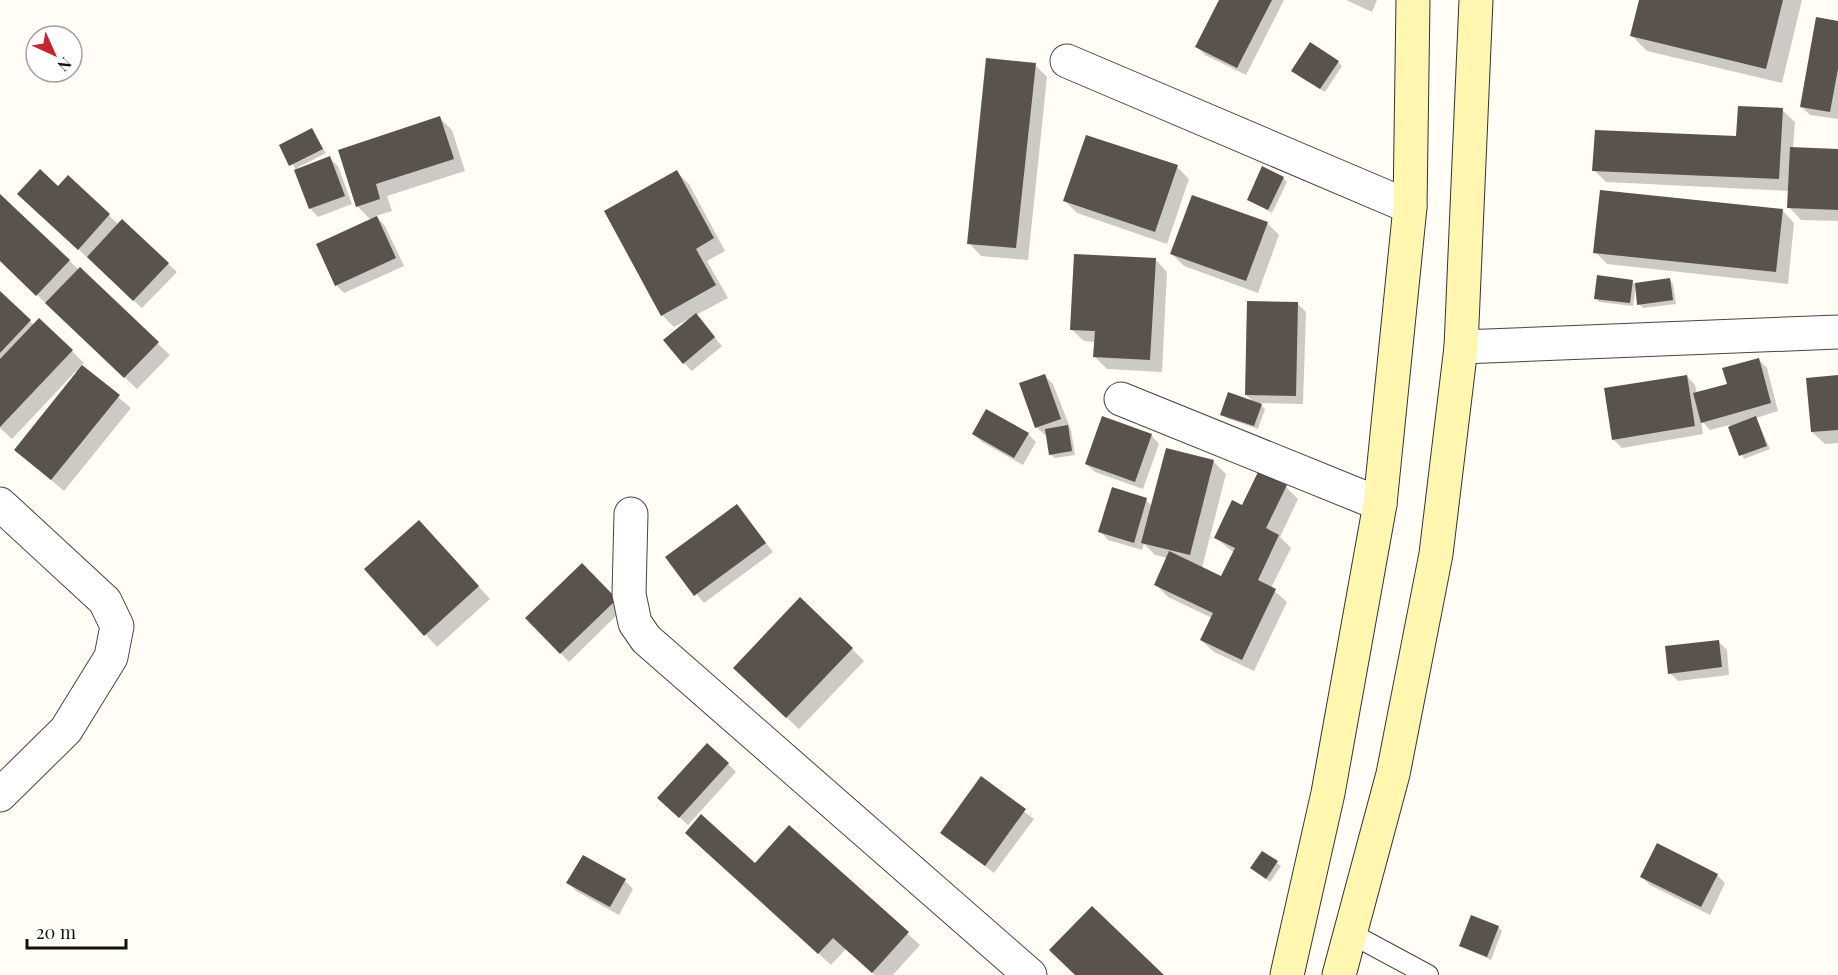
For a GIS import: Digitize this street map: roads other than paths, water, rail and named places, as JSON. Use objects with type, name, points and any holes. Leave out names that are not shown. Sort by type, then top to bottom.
[{"type":"main road","points":[[1287,975],[1328,793],[1380,504],[1410,207],[1413,0]]},
{"type":"main road","points":[[1339,975],[1393,774],[1433,566],[1461,347],[1476,0]]},
{"type":"street","points":[[1067,61],[1410,207]]},
{"type":"street","points":[[1461,347],[1838,332]]},
{"type":"street","points":[[1121,399],[1380,504]]},
{"type":"street","points":[[0,504],[105,601],[117,626],[111,657],[66,730],[0,795]]},
{"type":"street","points":[[631,514],[630,594],[635,623],[646,639],[1030,975]]},
{"type":"lane","points":[[1350,933],[1428,975]]}]
